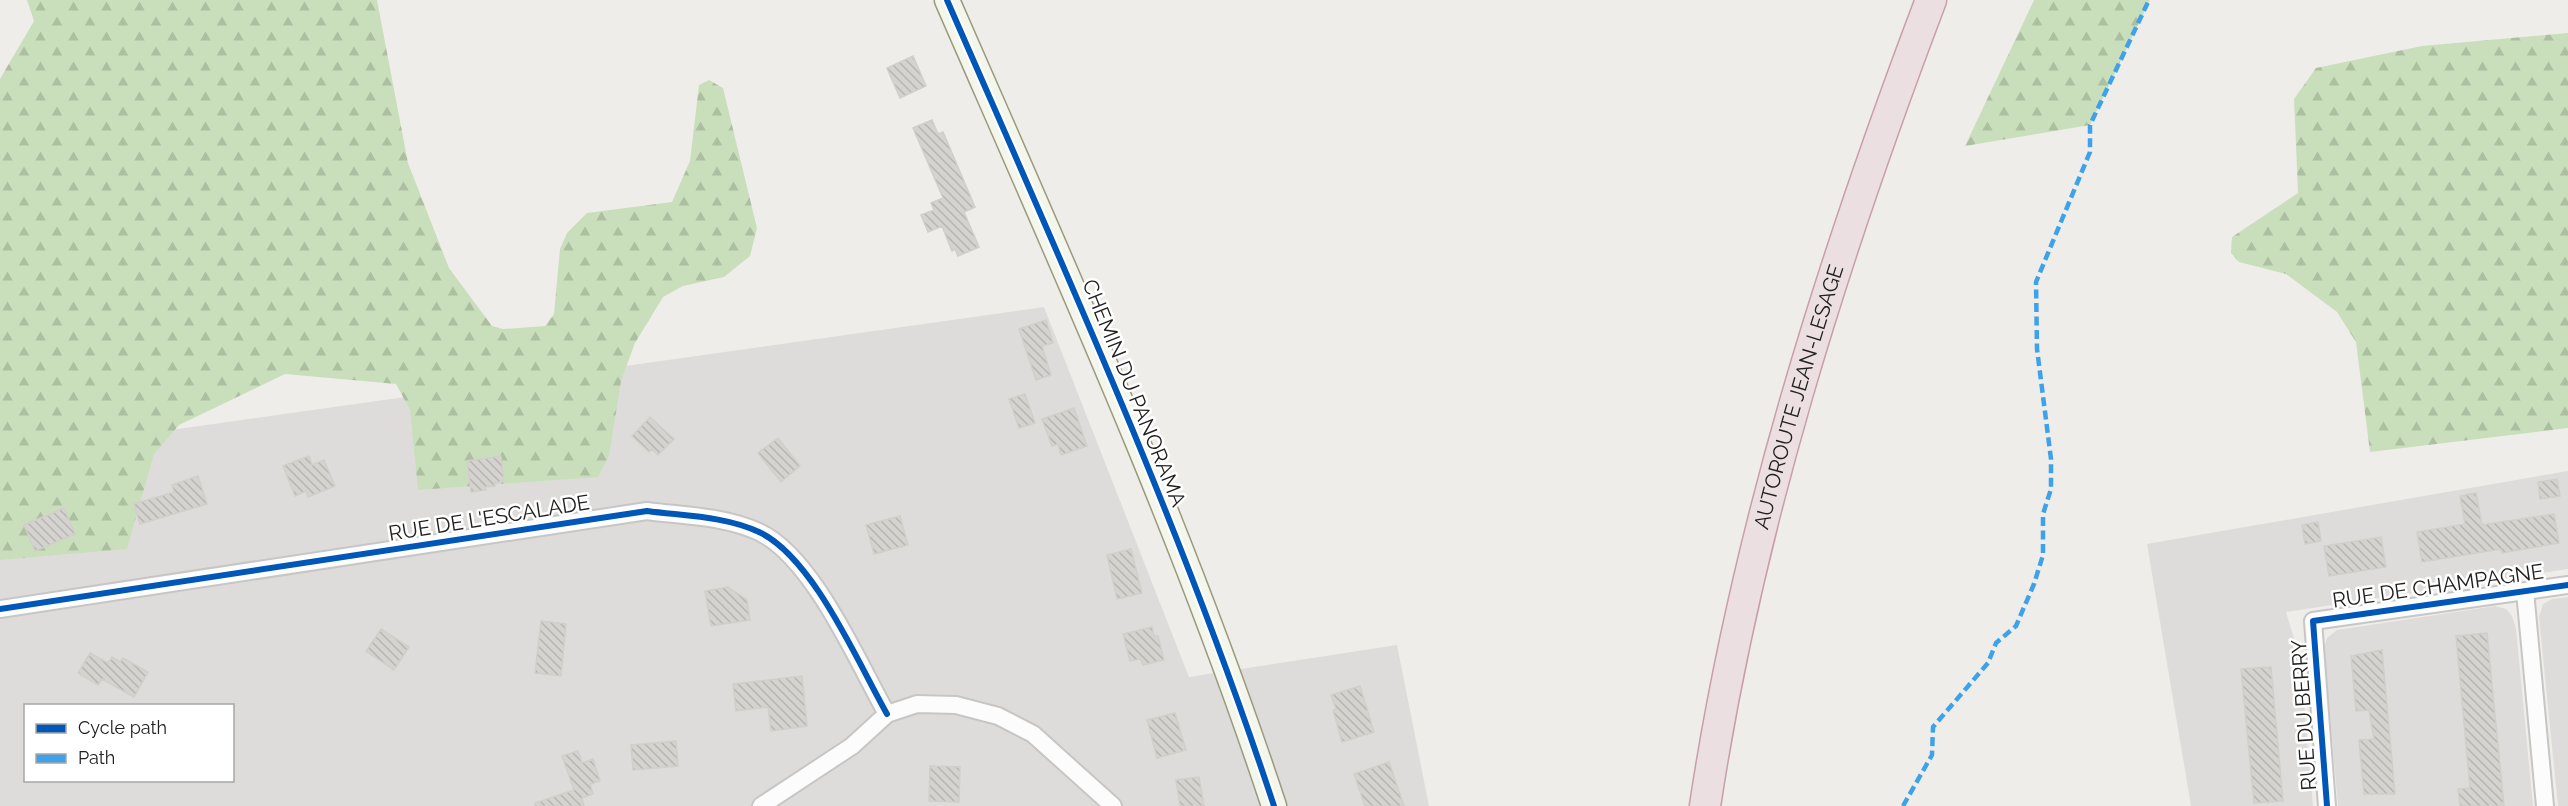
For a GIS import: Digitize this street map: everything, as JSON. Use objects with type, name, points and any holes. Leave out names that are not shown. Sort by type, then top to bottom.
[{"type":"highway","name":"AUTOROUTE JEAN-LESAGE","points":[[1704,806],[1743,602],[1794,400],[1872,158],[1932,0]]},
{"type":"street","name":"CHEMIN DU PANORAMA","points":[[947,0],[1117,388],[1240,701],[1274,806]]},
{"type":"street","name":"RUE DE L'ESCALADE","points":[[0,609],[647,511],[724,521],[760,532],[794,556],[827,607],[886,714]]},
{"type":"street","name":"RUE DE CHAMPAGNE","points":[[2313,621],[2568,585]]},
{"type":"street","points":[[2525,591],[2545,806]]},
{"type":"street","name":"RUE DU BERRY","points":[[2313,621],[2328,806]]},
{"type":"street","points":[[761,806],[852,746],[886,714],[918,705],[956,705],[998,716],[1033,734],[1113,806]]},
{"type":"shaded area","points":[[1044,307],[1189,677],[1397,645],[1429,806],[0,806],[0,454]]},
{"type":"shaded area","points":[[2568,471],[2568,569],[2286,612],[2300,658],[2313,806],[2191,806],[2147,544]]},
{"type":"shaded area","points":[[2568,597],[2568,806],[2558,806],[2539,617],[2543,604],[2552,599]]},
{"type":"shaded area","points":[[2495,606],[2506,609],[2512,616],[2516,629],[2533,806],[2338,806],[2324,648],[2327,638],[2337,630]]},
{"type":"green space","points":[[27,0],[377,0],[408,163],[449,268],[492,326],[503,329],[545,326],[554,314],[560,249],[567,233],[587,213],[672,202],[690,161],[699,85],[709,80],[723,88],[757,228],[750,256],[724,277],[683,286],[663,297],[635,343],[621,381],[609,456],[598,477],[418,490],[410,410],[396,384],[285,374],[179,425],[154,454],[127,549],[0,560],[0,79],[34,21]]},
{"type":"green space","points":[[2034,0],[2150,0],[2090,125],[1965,146]]},
{"type":"green space","points":[[2568,33],[2568,428],[2370,452],[2356,342],[2337,312],[2286,274],[2239,262],[2231,253],[2232,237],[2298,193],[2294,99],[2316,68],[2422,46]]},
{"type":"building","points":[[913,56],[926,86],[900,98],[887,68]]},
{"type":"building","points":[[932,120],[938,134],[943,132],[975,207],[964,212],[979,247],[958,256],[955,249],[952,251],[942,226],[928,232],[921,215],[934,210],[931,203],[943,198],[913,128]]},
{"type":"building","points":[[1046,320],[1053,343],[1042,346],[1051,375],[1036,380],[1019,329]]},
{"type":"building","points":[[1025,394],[1035,423],[1019,428],[1009,399]]},
{"type":"building","points":[[1074,408],[1087,446],[1061,455],[1058,444],[1052,446],[1042,419]]},
{"type":"building","points":[[650,417],[674,439],[658,455],[652,449],[649,452],[632,436]]},
{"type":"building","points":[[778,438],[800,466],[781,482],[758,453]]},
{"type":"building","points":[[309,456],[312,465],[324,460],[335,486],[308,497],[306,491],[295,496],[283,466]]},
{"type":"building","points":[[501,456],[504,481],[494,483],[495,486],[485,487],[486,490],[471,492],[467,461]]},
{"type":"building","points":[[198,476],[207,504],[140,524],[134,504],[174,492],[172,485]]},
{"type":"building","points":[[2557,479],[2560,496],[2540,499],[2538,482]]},
{"type":"building","points":[[2476,493],[2482,525],[2554,514],[2559,543],[2502,553],[2501,549],[2422,562],[2417,532],[2465,524],[2460,496]]},
{"type":"building","points":[[64,508],[75,534],[35,551],[24,525]]},
{"type":"building","points":[[900,516],[908,545],[874,554],[866,525]]},
{"type":"building","points":[[2318,522],[2321,541],[2305,544],[2302,525]]},
{"type":"building","points":[[2381,537],[2386,567],[2329,576],[2324,546]]},
{"type":"building","points":[[1131,549],[1142,593],[1117,599],[1107,555]]},
{"type":"building","points":[[728,587],[747,600],[750,620],[711,626],[705,591]]},
{"type":"building","points":[[541,621],[566,624],[561,676],[535,673]]},
{"type":"building","points":[[1152,627],[1154,636],[1158,636],[1164,660],[1143,665],[1141,659],[1130,661],[1123,634]]},
{"type":"building","points":[[381,629],[409,647],[394,670],[366,651]]},
{"type":"building","points":[[2487,633],[2504,806],[2460,806],[2458,789],[2470,788],[2456,636]]},
{"type":"building","points":[[2382,650],[2395,794],[2364,794],[2359,740],[2374,739],[2369,710],[2356,711],[2351,656]]},
{"type":"building","points":[[90,653],[108,663],[112,657],[120,662],[123,658],[148,672],[134,697],[102,679],[98,685],[78,673]]},
{"type":"building","points":[[2271,667],[2283,801],[2254,803],[2241,669]]},
{"type":"building","points":[[802,676],[807,726],[771,731],[768,707],[736,711],[733,684]]},
{"type":"building","points":[[1360,686],[1374,732],[1342,742],[1331,695]]},
{"type":"building","points":[[1175,713],[1186,750],[1157,758],[1147,720]]},
{"type":"building","points":[[676,741],[678,766],[633,770],[631,745]]},
{"type":"building","points":[[578,751],[582,763],[593,759],[600,781],[590,784],[593,794],[582,798],[584,806],[535,806],[535,803],[574,790],[562,756]]},
{"type":"building","points":[[1389,762],[1404,806],[1365,806],[1354,774]]},
{"type":"building","points":[[930,766],[960,767],[959,802],[929,801]]},
{"type":"building","points":[[1199,777],[1204,806],[1180,806],[1176,780]]},
{"type":"marked path","points":[[1903,806],[1932,755],[1933,727],[1988,663],[1996,643],[2016,626],[2034,584],[2043,555],[2043,514],[2051,489],[2051,459],[2037,349],[2036,282],[2090,152],[2090,125],[2149,0]]},
{"type":"cycle path","points":[[947,0],[1120,399],[1161,500],[1239,703],[1274,806]]},
{"type":"cycle path","points":[[0,609],[647,511],[690,516],[732,523],[759,532],[779,545],[798,564],[832,613],[887,714]]},
{"type":"cycle path","points":[[2327,806],[2313,621],[2568,585]]}]
